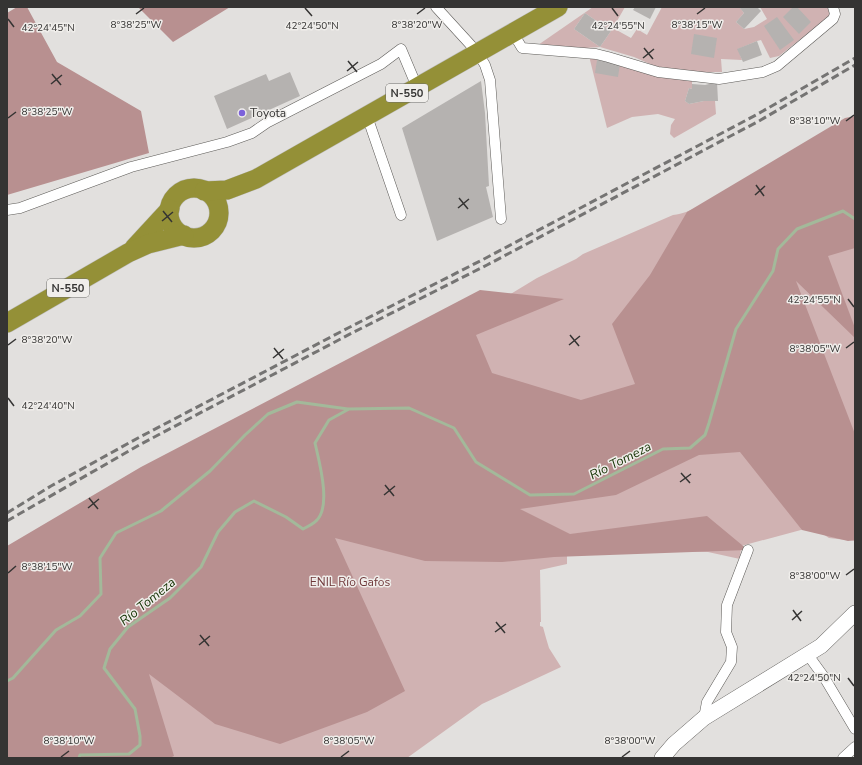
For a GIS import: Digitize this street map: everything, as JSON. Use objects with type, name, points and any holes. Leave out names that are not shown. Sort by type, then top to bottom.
[{"type":"highway","name":"N-550","points":[[128,253],[170,209],[174,199],[180,192],[186,189],[195,188],[204,190],[227,190],[256,179],[558,7]]},
{"type":"highway","name":"N-550","points":[[7,323],[128,253],[148,244],[184,235],[195,238],[207,234],[213,230],[218,218],[227,206],[256,179]]},
{"type":"highway","points":[[204,190],[208,192],[216,201],[219,210],[218,218]]},
{"type":"highway","points":[[170,209],[170,217],[173,226],[184,235]]},
{"type":"street","points":[[436,7],[478,53],[485,65],[490,80],[501,219]]},
{"type":"street","points":[[513,33],[522,48],[596,54],[658,72],[719,79],[763,72],[777,66],[833,19],[835,14],[833,7]]},
{"type":"street","points":[[7,210],[20,208],[131,167],[227,142],[252,133],[268,122],[381,64],[400,50],[417,87]]},
{"type":"street","points":[[367,116],[401,216]]},
{"type":"street","points":[[704,718],[707,702],[731,662],[732,647],[726,632],[727,605],[748,550]]},
{"type":"street","points":[[662,758],[674,744],[704,718],[821,646],[855,613]]},
{"type":"street","points":[[808,654],[824,677],[855,729]]},
{"type":"street","points":[[843,758],[855,747]]},
{"type":"green space","points":[[17,7],[27,7],[57,62],[141,111],[149,153],[7,195],[7,13]]},
{"type":"green space","points":[[138,7],[230,7],[173,42]]},
{"type":"green space","points":[[593,7],[625,7],[613,28],[631,38],[637,29],[647,35],[662,7],[740,7],[744,13],[736,22],[744,29],[754,27],[767,19],[760,7],[829,7],[830,16],[779,56],[770,58],[761,40],[757,41],[738,49],[742,60],[721,59],[722,72],[686,72],[657,67],[634,57],[600,47],[585,48],[538,45]],"holes":[[[585,13],[611,31],[600,47],[574,29]]]},
{"type":"green space","points":[[589,56],[597,60],[692,78],[692,89],[689,88],[685,101],[689,104],[704,101],[715,101],[716,114],[674,138],[670,134],[671,125],[675,119],[658,114],[632,117],[607,128]]},
{"type":"green space","name":"ENIL Río Gafos","points":[[855,116],[855,248],[828,256],[855,328],[855,338],[796,281],[855,434],[855,540],[848,541],[802,530],[740,452],[699,455],[616,495],[520,509],[570,534],[707,516],[748,550],[554,557],[502,562],[425,561],[335,538],[405,691],[367,712],[280,744],[215,724],[149,674],[174,756],[170,758],[7,758],[7,546],[141,467],[480,290],[564,299],[476,335],[492,373],[581,400],[635,384],[612,324],[650,275],[687,212],[845,118]]},
{"type":"green space","name":"ENIL Río Gafos","points":[[855,129],[855,541],[829,538],[812,527],[741,546],[740,559],[708,552],[632,549],[567,554],[567,564],[540,570],[540,626],[543,627],[549,648],[561,667],[482,704],[407,758],[7,758],[509,295],[537,278],[583,254],[673,215],[684,213],[700,206]]},
{"type":"building","points":[[635,7],[656,7],[650,19],[633,10]]},
{"type":"building","points":[[739,7],[757,7],[761,11],[744,29],[736,22],[744,13]]},
{"type":"building","points":[[793,7],[797,7],[811,22],[799,34],[783,17]]},
{"type":"building","points":[[585,13],[611,31],[600,47],[574,29]]},
{"type":"building","points":[[777,17],[794,40],[780,50],[764,26]]},
{"type":"building","points":[[694,34],[717,38],[714,58],[691,54]]},
{"type":"building","points":[[757,41],[762,55],[743,62],[737,49]]},
{"type":"building","points":[[597,60],[620,64],[618,77],[595,73]]},
{"type":"building","name":"Toyota","points":[[290,72],[300,96],[227,129],[214,96],[266,74],[269,81]]},
{"type":"building","points":[[481,81],[485,113],[489,186],[486,187],[493,217],[437,241],[402,128]]},
{"type":"building","points":[[717,82],[718,101],[704,101],[689,104],[685,101],[689,88],[692,89],[692,84],[705,85]]},
{"type":"waterway","name":"Río Tomeza","points":[[79,758],[80,755],[129,754],[140,745],[140,736],[135,709],[104,668],[110,649],[128,627],[170,598],[201,567],[218,532],[235,512],[254,501],[286,517],[303,529],[316,521],[321,514],[324,495],[315,443],[329,420],[349,409],[409,408],[454,428],[476,462],[530,495],[574,494],[663,449],[690,448],[705,435],[736,329],[773,271],[778,249],[797,229],[843,211],[855,219]]},
{"type":"waterway","name":"Río Tomeza","points":[[7,681],[13,678],[56,630],[80,616],[101,594],[100,558],[116,533],[161,511],[210,471],[268,414],[297,402],[348,409]]},
{"type":"railway","points":[[7,513],[51,486],[138,438],[348,328],[484,259],[756,115],[855,58]]},
{"type":"railway","points":[[7,521],[141,444],[352,333],[487,265],[759,121],[855,65]]},
{"type":"place","name":"Toyota","points":[[242,113]]}]
